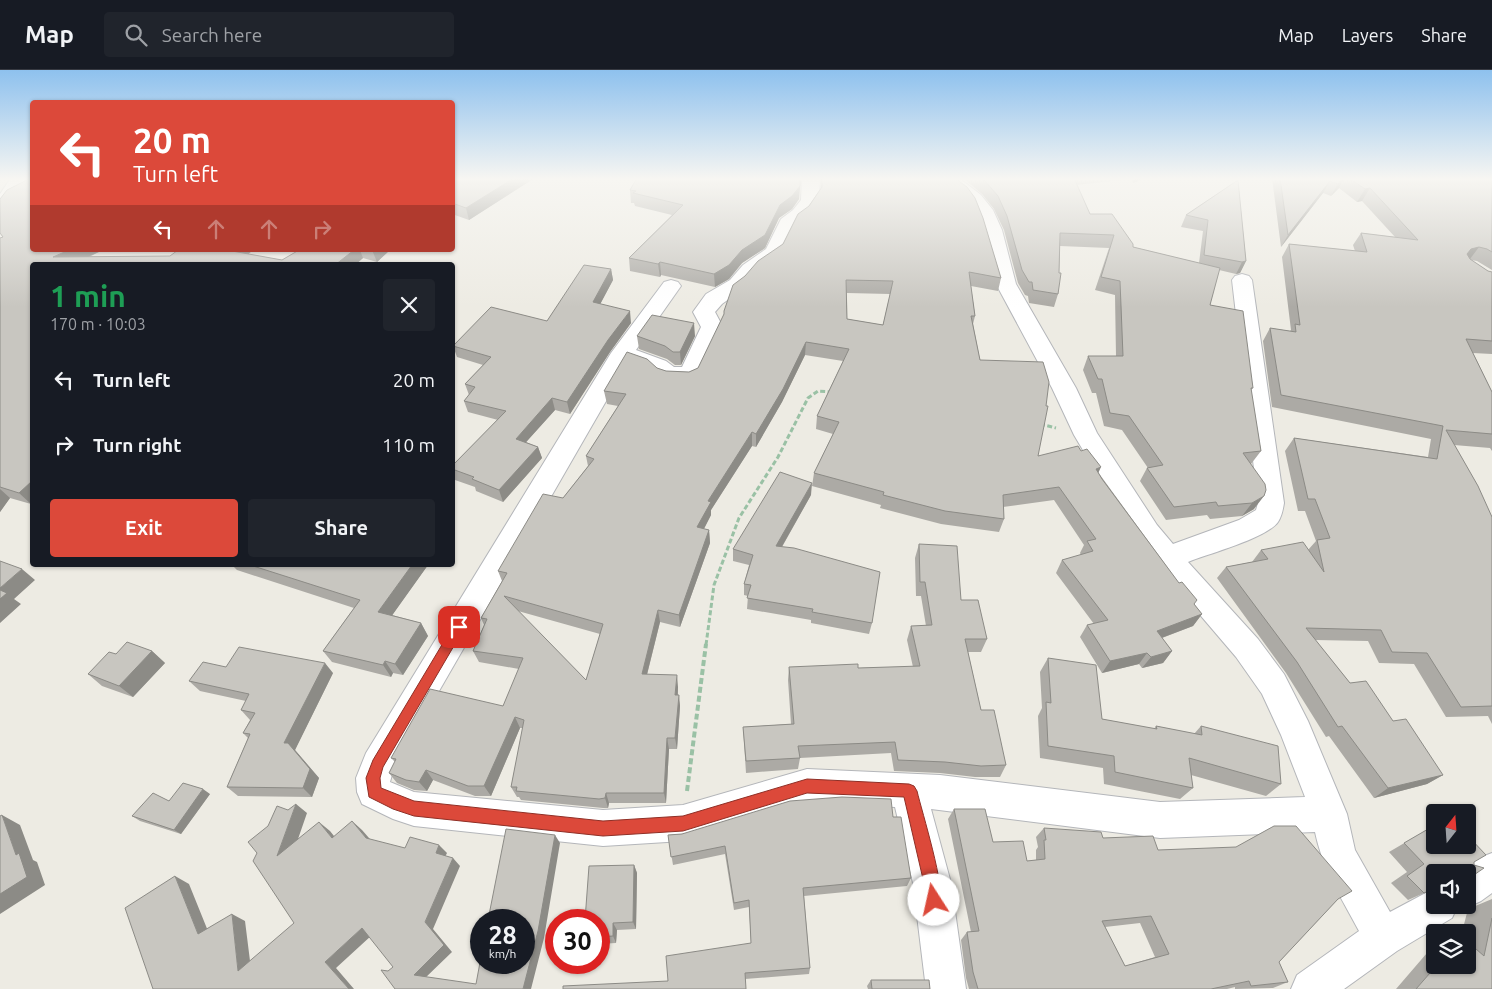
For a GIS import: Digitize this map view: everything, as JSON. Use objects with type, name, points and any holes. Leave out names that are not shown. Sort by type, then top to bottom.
[{"type":"street","points":[[622,353],[658,366],[668,375],[690,375],[712,328],[704,312],[714,299],[737,284],[750,269],[774,252],[791,221]]},
{"type":"street","points":[[988,221],[993,234],[1006,284],[1064,388],[1086,435],[1147,533],[1247,648],[1273,684],[1296,732],[1329,814],[1338,856],[1383,937]]},
{"type":"street","points":[[1169,557],[1249,528],[1268,516],[1271,503],[1242,280]]},
{"type":"street","points":[[671,286],[622,353],[378,764],[373,778],[374,792],[393,802],[414,808],[603,828],[683,824],[807,786],[940,792],[1160,820],[1329,814]]},
{"type":"street","points":[[909,791],[932,883],[946,989]]},
{"type":"street","points":[[1476,882],[1492,871]]},
{"type":"street","points":[[1311,989],[1383,937],[1426,913]]},
{"type":"path","points":[[683,824],[714,585],[739,518],[778,457],[808,398],[818,391],[837,393]]},
{"type":"path","points":[[1031,422],[1086,435]]},
{"type":"building","points":[[0,221],[30,221],[30,252],[64,252],[53,257],[170,256],[175,252],[238,252],[282,260],[296,252],[351,252],[339,262],[30,262],[30,483],[19,493],[0,487],[0,238],[3,237],[0,233]]},
{"type":"building","points":[[667,221],[772,221],[765,235],[742,250],[729,265],[714,274],[660,262],[658,264],[629,258]]},
{"type":"building","points":[[795,221],[984,221],[1001,278],[969,272],[975,316],[971,316],[980,360],[1043,362],[1049,382],[1046,406],[1048,406],[1038,456],[1078,446],[1081,451],[1087,449],[1101,467],[1096,469],[1102,479],[1179,583],[1182,582],[1197,600],[1194,604],[1202,614],[1157,631],[1172,651],[1151,657],[1147,653],[1110,661],[1087,625],[1108,620],[1062,560],[1093,551],[1087,541],[1096,539],[1059,487],[1003,495],[1004,519],[945,511],[883,495],[884,492],[814,473],[839,422],[817,416],[849,349],[806,342],[783,389],[756,434],[752,432],[708,501],[711,502],[697,527],[709,530],[679,615],[658,610],[642,674],[677,675],[675,695],[679,695],[675,738],[667,738],[664,793],[606,793],[605,798],[599,799],[516,791],[517,787],[511,787],[524,720],[515,717],[484,786],[468,786],[426,770],[419,782],[406,780],[389,773],[396,759],[391,758],[430,689],[503,706],[523,658],[473,651],[487,619],[481,618],[507,573],[498,571],[543,494],[563,498],[594,459],[586,456],[626,394],[604,391],[627,352],[647,359],[657,368],[666,371],[689,372],[698,368],[724,314],[733,285],[745,276],[758,261],[783,244]],"holes":[[[846,280],[893,281],[883,325],[847,319]],[[504,596],[603,624],[586,680]]]},
{"type":"building","points":[[1008,221],[1117,221],[1133,244],[1133,247],[1220,268],[1210,305],[1243,311],[1253,388],[1251,388],[1261,451],[1243,453],[1265,484],[1264,496],[1252,503],[1218,506],[1216,502],[1174,507],[1147,468],[1163,465],[1129,416],[1110,413],[1102,379],[1098,379],[1088,356],[1123,356],[1120,281],[1101,277],[1114,235],[1060,233],[1059,273],[1061,273],[1058,294],[1033,290],[1032,282],[1029,282],[1022,270]]},
{"type":"building","points":[[1208,221],[1242,221],[1246,261],[1242,262],[1204,255]]},
{"type":"building","points":[[1286,221],[1299,221],[1288,235]]},
{"type":"building","points":[[1400,221],[1492,221],[1492,252],[1479,247],[1471,249],[1467,254],[1470,259],[1492,272],[1492,341],[1466,339],[1492,392],[1492,434],[1446,430],[1478,486],[1492,517],[1492,706],[1461,707],[1427,653],[1392,652],[1381,630],[1306,628],[1350,683],[1366,681],[1393,721],[1406,719],[1443,775],[1388,788],[1342,726],[1338,727],[1297,662],[1226,567],[1268,559],[1261,550],[1303,542],[1324,572],[1317,540],[1330,538],[1315,499],[1308,499],[1294,438],[1437,459],[1443,426],[1281,395],[1270,328],[1296,332],[1295,324],[1300,325],[1289,244],[1367,252],[1361,233],[1418,240]]},
{"type":"building","points":[[584,265],[611,269],[593,302],[630,311],[608,340],[567,402],[552,398],[516,439],[538,447],[499,490],[472,479],[474,477],[455,470],[455,463],[506,411],[464,401],[475,387],[465,384],[491,357],[455,347],[455,344],[491,307],[547,321]]},
{"type":"building","points":[[652,315],[694,323],[680,352],[673,352],[665,346],[637,336]]},
{"type":"building","points":[[780,472],[812,483],[776,546],[794,548],[880,572],[872,623],[812,612],[813,609],[747,598],[751,585],[744,584],[753,555],[733,549]]},
{"type":"building","points":[[919,544],[957,546],[961,600],[978,600],[987,639],[965,639],[981,710],[994,710],[1006,765],[981,766],[898,760],[895,742],[798,746],[800,758],[746,761],[743,727],[794,724],[789,667],[858,664],[858,668],[920,666],[911,626],[932,625],[925,582],[920,582]]},
{"type":"building","points":[[0,561],[22,569],[0,588]]},
{"type":"building","points":[[256,567],[411,567],[378,612],[421,623],[395,664],[385,661],[383,665],[323,651],[360,600]]},
{"type":"building","points":[[0,590],[7,593],[0,599]]},
{"type":"building","points":[[127,642],[152,651],[119,686],[88,674],[109,652],[116,654]]},
{"type":"building","points":[[239,647],[325,663],[284,743],[288,743],[310,769],[303,788],[227,787],[250,734],[243,733],[255,713],[241,710],[249,694],[189,681],[203,662],[226,667]]},
{"type":"building","points":[[1048,658],[1096,665],[1102,719],[1157,729],[1156,726],[1202,735],[1201,726],[1278,746],[1281,784],[1189,758],[1193,788],[1115,772],[1114,756],[1048,746],[1046,702],[1051,703]]},
{"type":"building","points":[[183,783],[203,789],[174,830],[132,816],[153,793],[169,801]]},
{"type":"building","points":[[842,797],[891,799],[893,817],[901,817],[911,878],[803,888],[810,968],[745,973],[746,989],[563,989],[563,986],[668,981],[666,956],[751,943],[749,900],[734,903],[725,846],[671,857],[668,835],[682,834],[790,801]]},
{"type":"building","points":[[296,804],[277,856],[319,822],[332,838],[352,821],[366,838],[405,848],[410,837],[439,845],[436,853],[453,858],[425,922],[444,945],[414,975],[476,984],[478,974],[527,974],[523,989],[395,989],[381,970],[388,971],[393,967],[362,928],[325,962],[349,989],[153,989],[125,908],[175,876],[198,934],[232,914],[238,971],[294,923],[253,861],[257,853],[248,842],[268,826],[277,806],[288,810]]},
{"type":"building","points":[[954,809],[985,809],[993,842],[1023,841],[1027,861],[1045,859],[1044,840],[1046,840],[1044,828],[1101,832],[1103,838],[1153,836],[1158,850],[1236,847],[1274,826],[1296,826],[1352,891],[1338,899],[1279,962],[1288,982],[1251,986],[1249,981],[1211,989],[978,989],[973,972],[967,932],[979,931]],"holes":[[[1151,916],[1169,954],[1125,966],[1102,921]]]},
{"type":"building","points":[[2,815],[16,855],[19,853],[27,877],[0,894],[0,816]]},
{"type":"building","points":[[506,829],[555,835],[535,943],[535,909],[490,909]]},
{"type":"building","points":[[1426,830],[1426,854],[1476,854],[1476,844],[1486,855],[1474,862],[1474,864],[1426,864],[1426,892],[1424,893],[1407,876],[1424,864],[1404,843]]},
{"type":"building","points":[[634,865],[633,922],[613,923],[613,936],[610,936],[610,909],[586,909],[589,866]]},
{"type":"building","points":[[1476,866],[1484,868],[1476,874]]},
{"type":"building","points":[[1492,918],[1492,989],[1416,989],[1429,974],[1476,974],[1476,949],[1484,956]]},
{"type":"building","points":[[871,980],[929,980],[930,989],[872,989]]},
{"type":"route","points":[[459,627],[378,764],[373,778],[374,792],[393,802],[414,808],[603,828],[683,824],[807,786],[909,791],[932,883],[934,900]]}]
